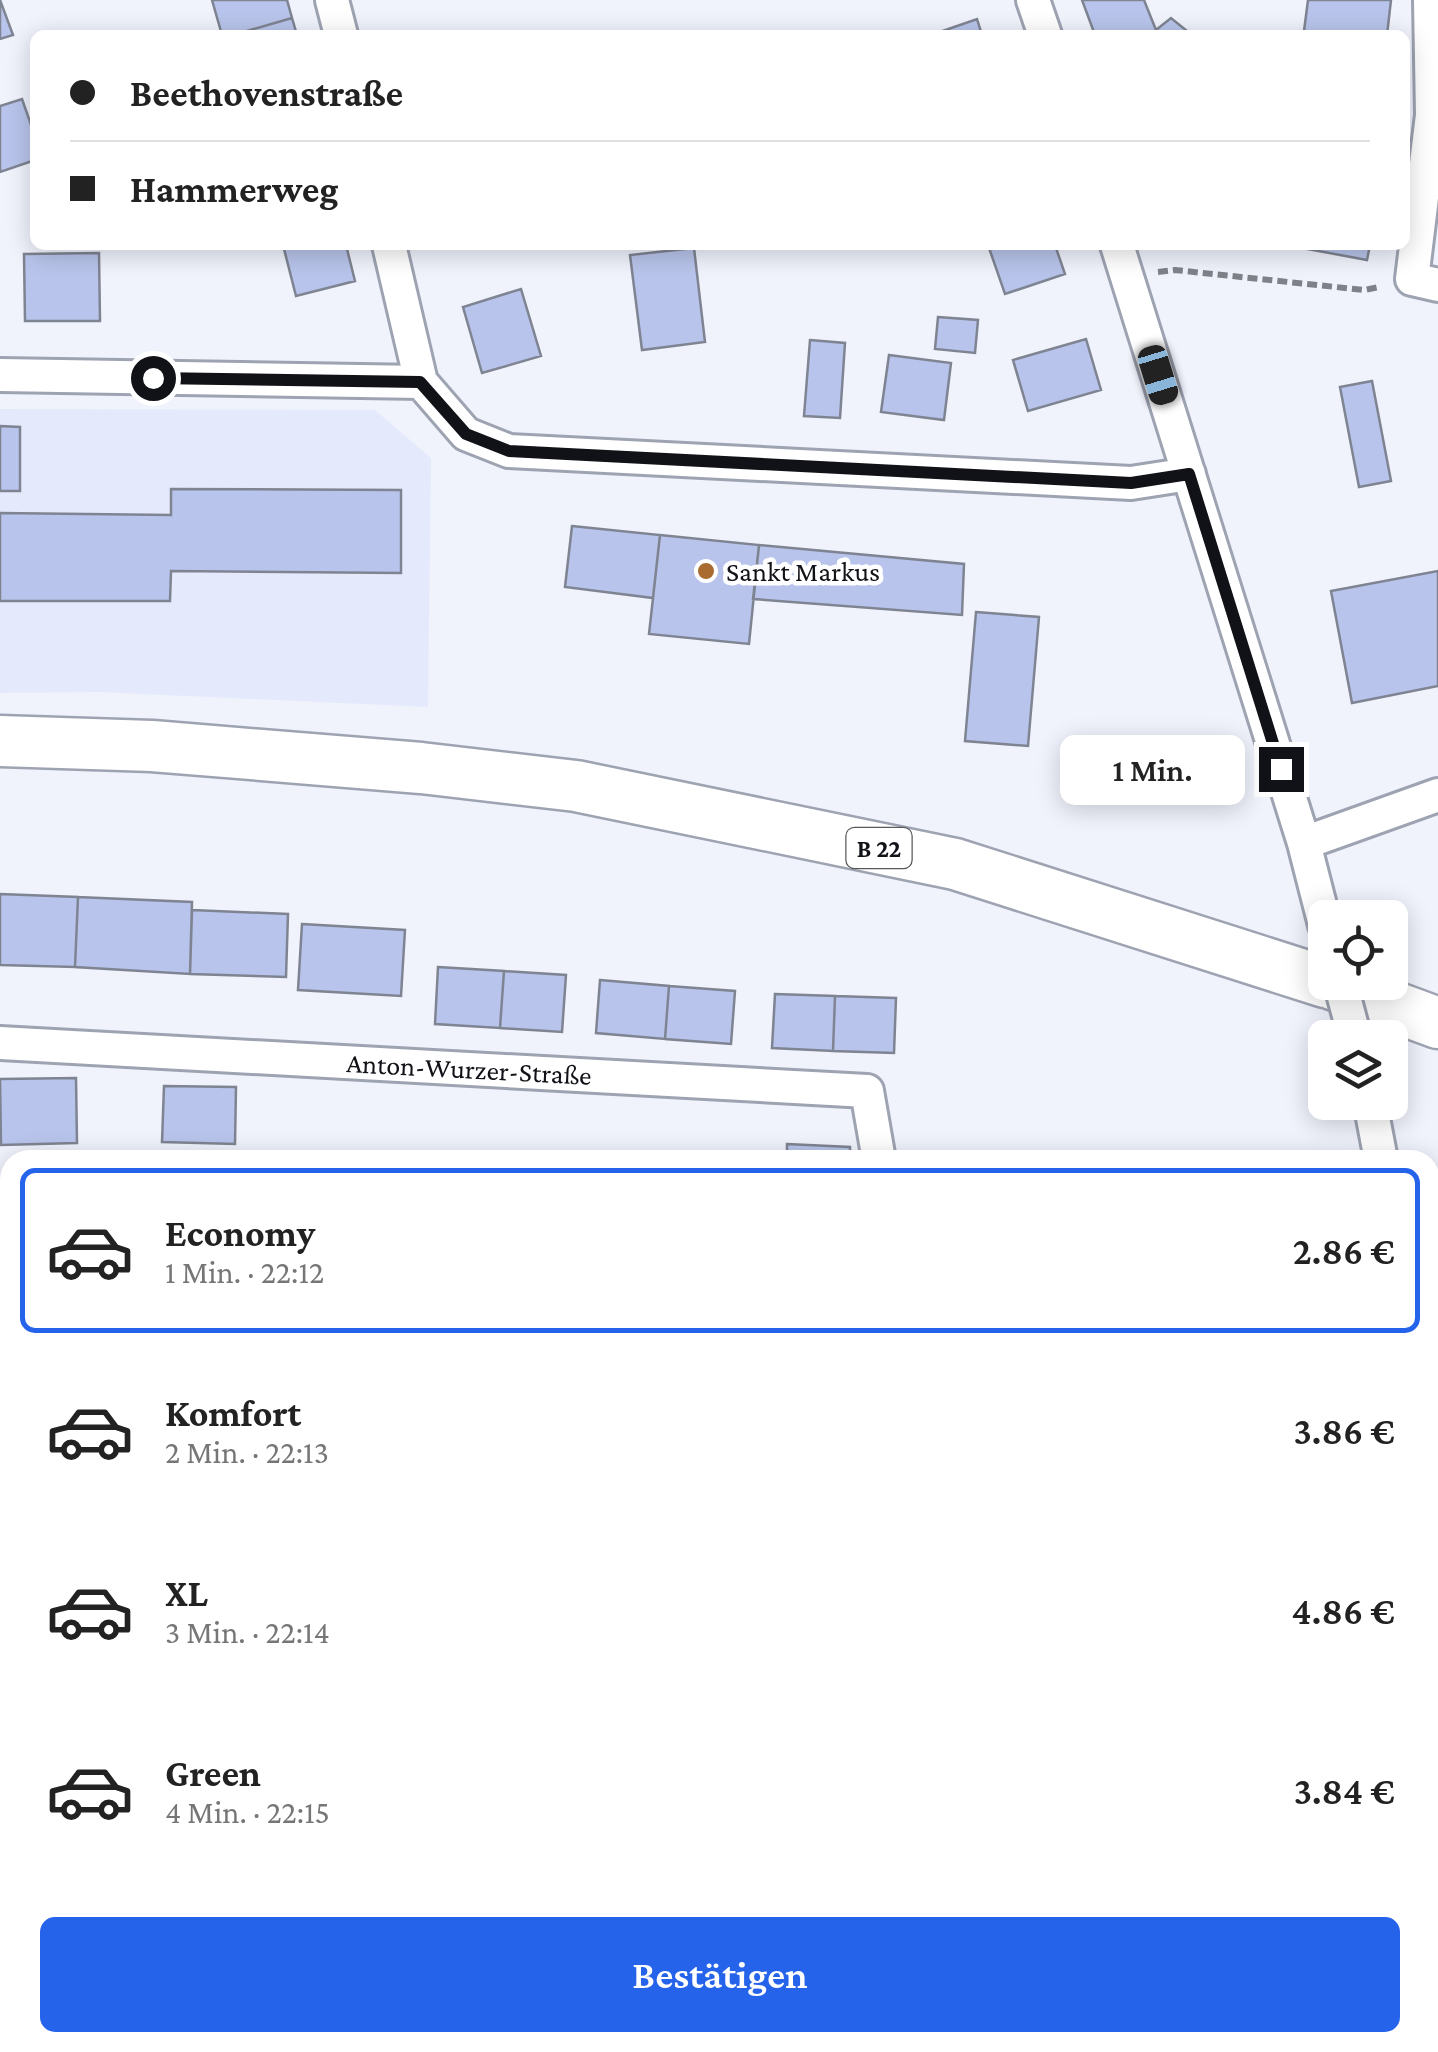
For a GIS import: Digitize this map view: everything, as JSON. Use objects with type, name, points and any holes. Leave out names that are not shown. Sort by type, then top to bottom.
[{"type":"main road","name":"B 22","points":[[0,741],[152,746],[421,768],[576,786],[955,864],[1308,976]]},
{"type":"main road","name":"B 22","points":[[1375,1000],[1438,1023]]},
{"type":"street","points":[[332,0],[339,30]]},
{"type":"street","points":[[1033,0],[1043,30]]},
{"type":"street","points":[[1425,282],[1432,115],[1430,0]]},
{"type":"street","points":[[390,250],[420,382],[466,434],[509,451],[1131,483],[1189,474]]},
{"type":"street","points":[[1122,260],[1319,900]]},
{"type":"street","points":[[0,375],[420,382]]},
{"type":"street","points":[[1304,843],[1438,795]]},
{"type":"street","name":"Anton-Wurzer-Straße","points":[[0,1043],[867,1090],[877,1150]]},
{"type":"street","points":[[1373,1120],[1379,1150]]},
{"type":"path","points":[[1122,260],[1174,270],[1364,290],[1425,282]]},
{"type":"shaded area","points":[[0,409],[375,410],[431,458],[428,707],[100,692],[0,693]]},
{"type":"building","points":[[0,0],[13,35],[0,39]]},
{"type":"building","points":[[212,0],[287,0],[292,18],[250,30],[221,30]]},
{"type":"building","points":[[1082,0],[1144,0],[1156,30],[1093,30]]},
{"type":"building","points":[[1308,0],[1391,0],[1388,30],[1304,30]]},
{"type":"building","points":[[292,18],[296,30],[250,30]]},
{"type":"building","points":[[1171,18],[1186,30],[1156,30]]},
{"type":"building","points":[[977,19],[980,30],[945,30]]},
{"type":"building","points":[[22,99],[30,122],[30,162],[0,172],[0,106]]},
{"type":"building","points":[[284,250],[347,250],[355,281],[296,296]]},
{"type":"building","points":[[694,250],[705,342],[642,350],[630,255]]},
{"type":"building","points":[[990,250],[1057,250],[1065,274],[1005,294]]},
{"type":"building","points":[[1313,250],[1369,250],[1367,260]]},
{"type":"building","points":[[99,253],[100,321],[25,321],[24,254]]},
{"type":"building","points":[[521,289],[541,356],[482,373],[463,307]]},
{"type":"building","points":[[938,317],[978,320],[975,353],[935,349]]},
{"type":"building","points":[[1086,339],[1101,390],[1028,411],[1013,360]]},
{"type":"building","points":[[810,340],[845,343],[840,418],[804,416]]},
{"type":"building","points":[[889,355],[951,363],[944,420],[881,412]]},
{"type":"building","points":[[1372,381],[1391,481],[1359,487],[1340,387]]},
{"type":"building","points":[[0,426],[20,427],[20,491],[0,491]]},
{"type":"building","points":[[171,489],[401,490],[401,573],[171,571],[170,601],[0,601],[0,513],[171,515]]},
{"type":"building","points":[[572,526],[660,535],[653,598],[565,587]]},
{"type":"building","name":"Sankt Markus","points":[[660,535],[759,545],[749,644],[649,634]]},
{"type":"building","points":[[759,545],[964,564],[962,615],[753,599]]},
{"type":"building","points":[[1438,571],[1438,686],[1352,703],[1331,591]]},
{"type":"building","points":[[976,612],[1039,617],[1028,746],[965,741]]},
{"type":"building","points":[[0,894],[78,897],[75,967],[0,965]]},
{"type":"building","points":[[78,897],[192,902],[190,974],[75,967]]},
{"type":"building","points":[[192,910],[288,914],[286,977],[190,974]]},
{"type":"building","points":[[302,924],[405,930],[401,996],[298,990]]},
{"type":"building","points":[[438,967],[504,971],[500,1028],[435,1024]]},
{"type":"building","points":[[504,971],[566,975],[562,1032],[500,1028]]},
{"type":"building","points":[[600,980],[669,986],[665,1039],[596,1033]]},
{"type":"building","points":[[669,986],[735,991],[731,1044],[665,1039]]},
{"type":"building","points":[[775,994],[835,996],[833,1051],[772,1048]]},
{"type":"building","points":[[835,996],[896,998],[894,1053],[833,1051]]},
{"type":"building","points":[[76,1078],[77,1143],[1,1145],[0,1079]]},
{"type":"building","points":[[164,1086],[236,1087],[235,1144],[162,1142]]},
{"type":"building","points":[[787,1144],[850,1147],[850,1150],[787,1150]]},
{"type":"place","name":"Sankt Markus","points":[[706,571]]},
{"type":"route","points":[[153,378],[420,382],[466,434],[509,451],[1131,483],[1189,474],[1281,769]]}]
